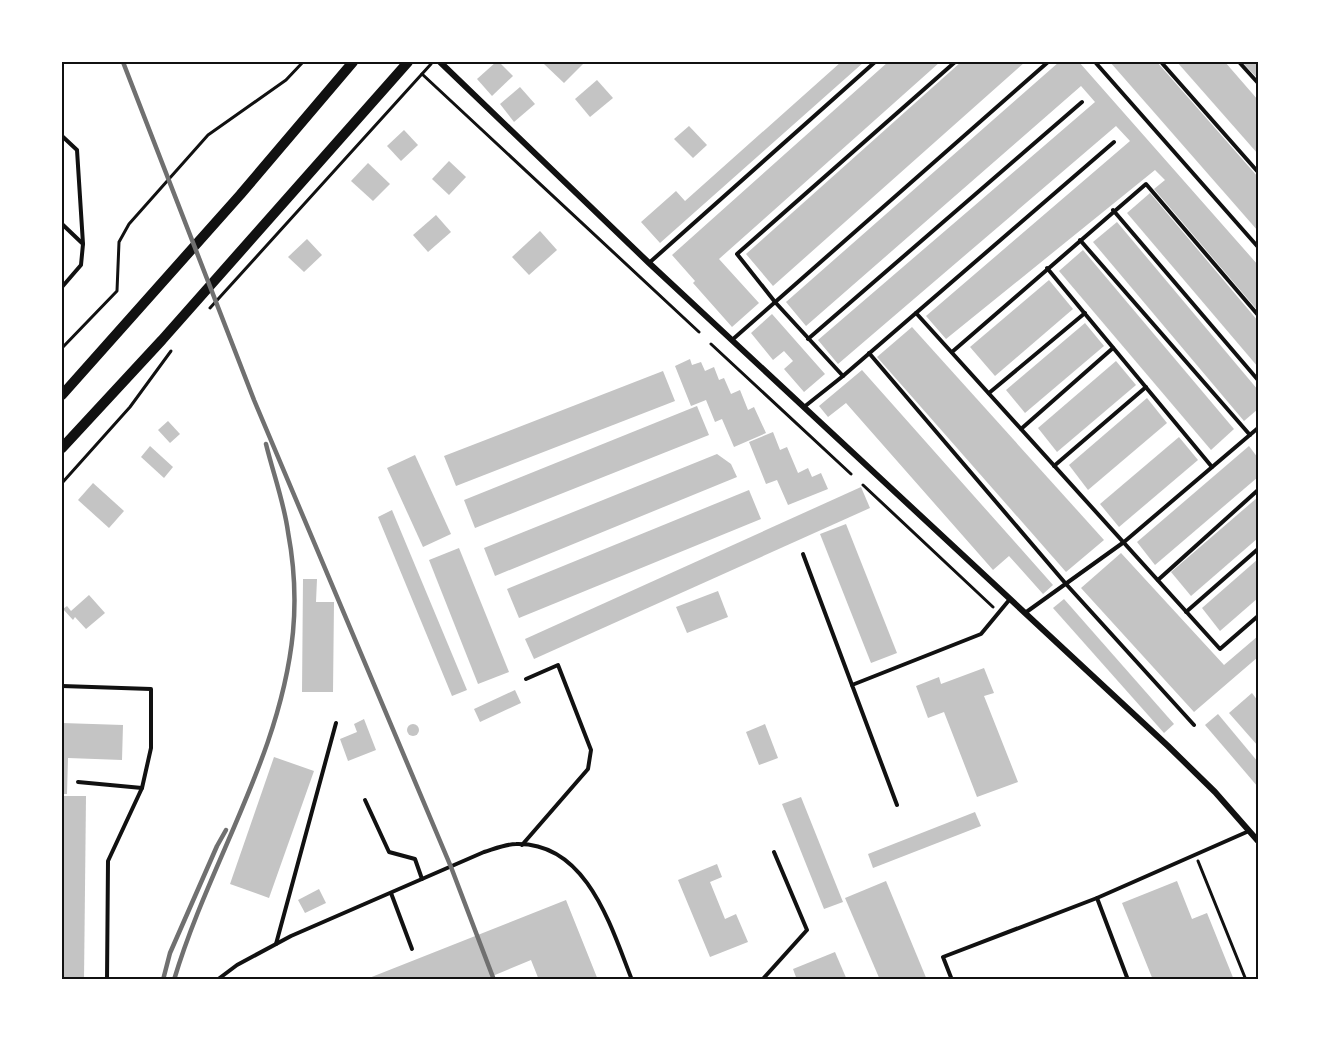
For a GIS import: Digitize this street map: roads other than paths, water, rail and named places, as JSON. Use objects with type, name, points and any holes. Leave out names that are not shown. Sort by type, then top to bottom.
[{"type":"main road","points":[[62,395],[240,195],[353,62]]},
{"type":"main road","points":[[62,448],[162,340],[408,62]]},
{"type":"street","points":[[440,62],[649,263],[1215,792],[1258,841]]},
{"type":"lane","points":[[649,263],[875,62]]},
{"type":"lane","points":[[843,376],[775,302],[737,254],[955,62]]},
{"type":"lane","points":[[732,340],[1048,62]]},
{"type":"lane","points":[[1095,62],[1258,247]]},
{"type":"lane","points":[[1161,62],[1258,172]]},
{"type":"lane","points":[[1239,62],[1258,84]]},
{"type":"lane","points":[[808,339],[1082,102]]},
{"type":"lane","points":[[62,136],[77,150],[83,244],[81,266],[62,287]]},
{"type":"lane","points":[[804,407],[1114,142]]},
{"type":"lane","points":[[952,352],[1113,210],[1146,184],[1258,315]]},
{"type":"lane","points":[[1113,210],[1258,380]]},
{"type":"lane","points":[[62,225],[83,244]]},
{"type":"lane","points":[[1080,240],[1250,435]]},
{"type":"lane","points":[[1047,268],[1212,467]]},
{"type":"lane","points":[[916,313],[1220,649],[1258,616]]},
{"type":"lane","points":[[989,393],[1085,313]]},
{"type":"lane","points":[[1021,429],[1113,348]]},
{"type":"lane","points":[[869,353],[1066,584],[1194,725]]},
{"type":"lane","points":[[1054,466],[1146,387]]},
{"type":"lane","points":[[1025,613],[1124,543],[1258,428]]},
{"type":"lane","points":[[1158,580],[1258,490]]},
{"type":"lane","points":[[1186,612],[1258,549]]},
{"type":"lane","points":[[803,554],[897,805]]},
{"type":"lane","points":[[852,685],[981,634],[1010,599]]},
{"type":"lane","points":[[522,845],[588,769],[591,750],[558,665],[526,679]]},
{"type":"lane","points":[[62,686],[151,689],[151,748],[142,788],[108,861],[107,980]]},
{"type":"lane","points":[[276,945],[336,723]]},
{"type":"lane","points":[[78,782],[142,788]]},
{"type":"lane","points":[[365,800],[389,852],[415,859],[422,879]]},
{"type":"lane","points":[[952,980],[943,957],[1097,898],[1250,830]]},
{"type":"lane","points":[[217,980],[237,965],[276,945],[484,852],[515,844],[542,848],[565,859],[589,884],[609,922],[632,980]]},
{"type":"lane","points":[[762,980],[807,930],[774,852]]},
{"type":"lane","points":[[391,893],[412,949]]},
{"type":"lane","points":[[1097,898],[1128,980]]},
{"type":"railway","points":[[123,62],[254,400],[451,867],[494,980]]},
{"type":"railway","points":[[174,980],[189,936],[259,765],[286,678],[294,620],[293,569],[284,510],[266,444]]},
{"type":"railway","points":[[163,980],[170,953],[226,830]]}]
